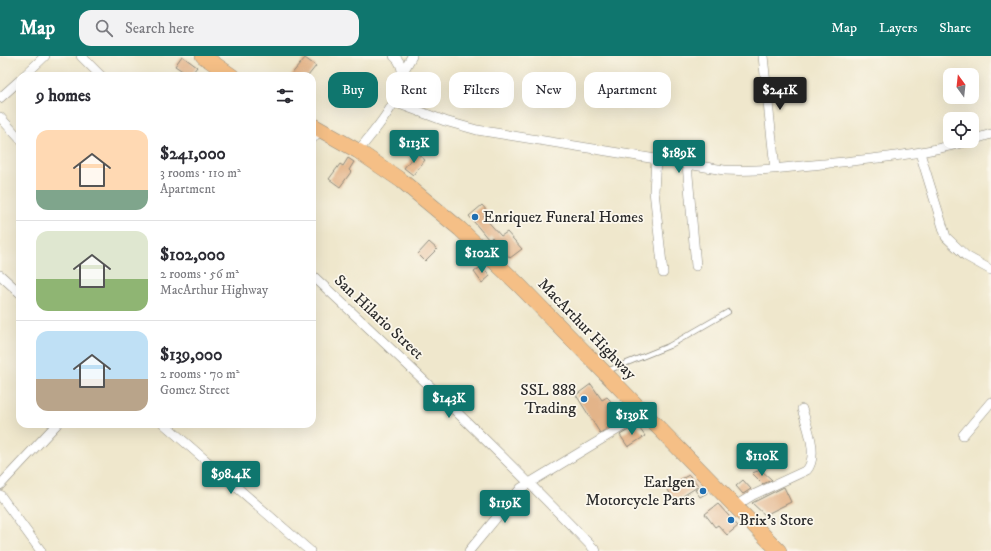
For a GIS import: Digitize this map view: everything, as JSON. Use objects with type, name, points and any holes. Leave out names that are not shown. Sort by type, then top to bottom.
[{"type":"highway","points":[[203,56],[226,72]]},
{"type":"highway","name":"MacArthur Highway","points":[[316,131],[358,151],[423,197],[460,229],[518,284],[779,551]]},
{"type":"street","points":[[28,72],[45,56]]},
{"type":"street","points":[[80,56],[97,72]]},
{"type":"street","points":[[394,56],[398,60],[403,72]]},
{"type":"street","points":[[403,72],[412,56]]},
{"type":"street","points":[[763,56],[775,168]]},
{"type":"street","points":[[0,98],[16,84]]},
{"type":"street","points":[[358,151],[390,108]]},
{"type":"street","points":[[410,108],[445,121],[477,130],[687,164],[741,171],[920,153],[943,147]]},
{"type":"street","points":[[0,117],[16,135]]},
{"type":"street","points":[[979,138],[991,134]]},
{"type":"street","points":[[920,153],[946,237],[966,256],[991,270]]},
{"type":"street","points":[[656,159],[654,191],[664,273]]},
{"type":"street","points":[[687,164],[696,266]]},
{"type":"street","points":[[0,275],[16,290]]},
{"type":"street","name":"San Hilario Street","points":[[316,279],[418,374],[530,483],[596,551]]},
{"type":"street","points":[[963,435],[991,402]]},
{"type":"street","points":[[735,506],[753,494],[807,470],[811,465],[812,453],[802,409]]},
{"type":"street","points":[[469,551],[521,488],[645,413]]},
{"type":"street","points":[[0,484],[53,428]]},
{"type":"street","points":[[169,428],[310,551]]},
{"type":"street","points":[[0,495],[40,551]]},
{"type":"lane","points":[[605,372],[669,346],[728,312]]},
{"type":"building","points":[[182,56],[197,67],[193,72],[184,72],[175,66]]},
{"type":"building","points":[[305,58],[316,66],[311,72],[293,72]]},
{"type":"building","points":[[416,153],[425,160],[413,175],[404,168]]},
{"type":"building","points":[[348,158],[354,162],[349,170],[351,172],[340,187],[329,179],[340,164],[343,166]]},
{"type":"building","points":[[482,205],[488,212],[483,216],[501,236],[507,232],[522,249],[510,258],[492,237],[489,240],[469,216]]},
{"type":"building","points":[[429,242],[437,249],[425,261],[418,254]]},
{"type":"building","points":[[482,266],[490,276],[482,283],[474,272]]},
{"type":"building","points":[[591,384],[602,400],[607,397],[626,417],[600,433],[576,395]]},
{"type":"building","points":[[637,425],[645,436],[628,447],[620,435]]},
{"type":"building","points":[[761,470],[772,480],[763,484],[752,473]]},
{"type":"building","points":[[689,475],[699,486],[675,501],[666,487]]},
{"type":"building","points":[[743,480],[751,489],[743,494],[736,486]]},
{"type":"building","points":[[702,486],[707,493],[700,497],[695,490]]},
{"type":"building","points":[[784,487],[791,502],[765,515],[752,503]]},
{"type":"building","points":[[718,504],[738,526],[727,535],[718,525],[715,527],[705,514]]},
{"type":"place","name":"Enriquez Funeral Homes","points":[[475,217]]},
{"type":"place","name":"SSL 888 Trading","points":[[584,399]]},
{"type":"place","name":"Earlgen Motorcycle Parts","points":[[703,491]]},
{"type":"place","name":"Brix's Store","points":[[731,520]]}]
